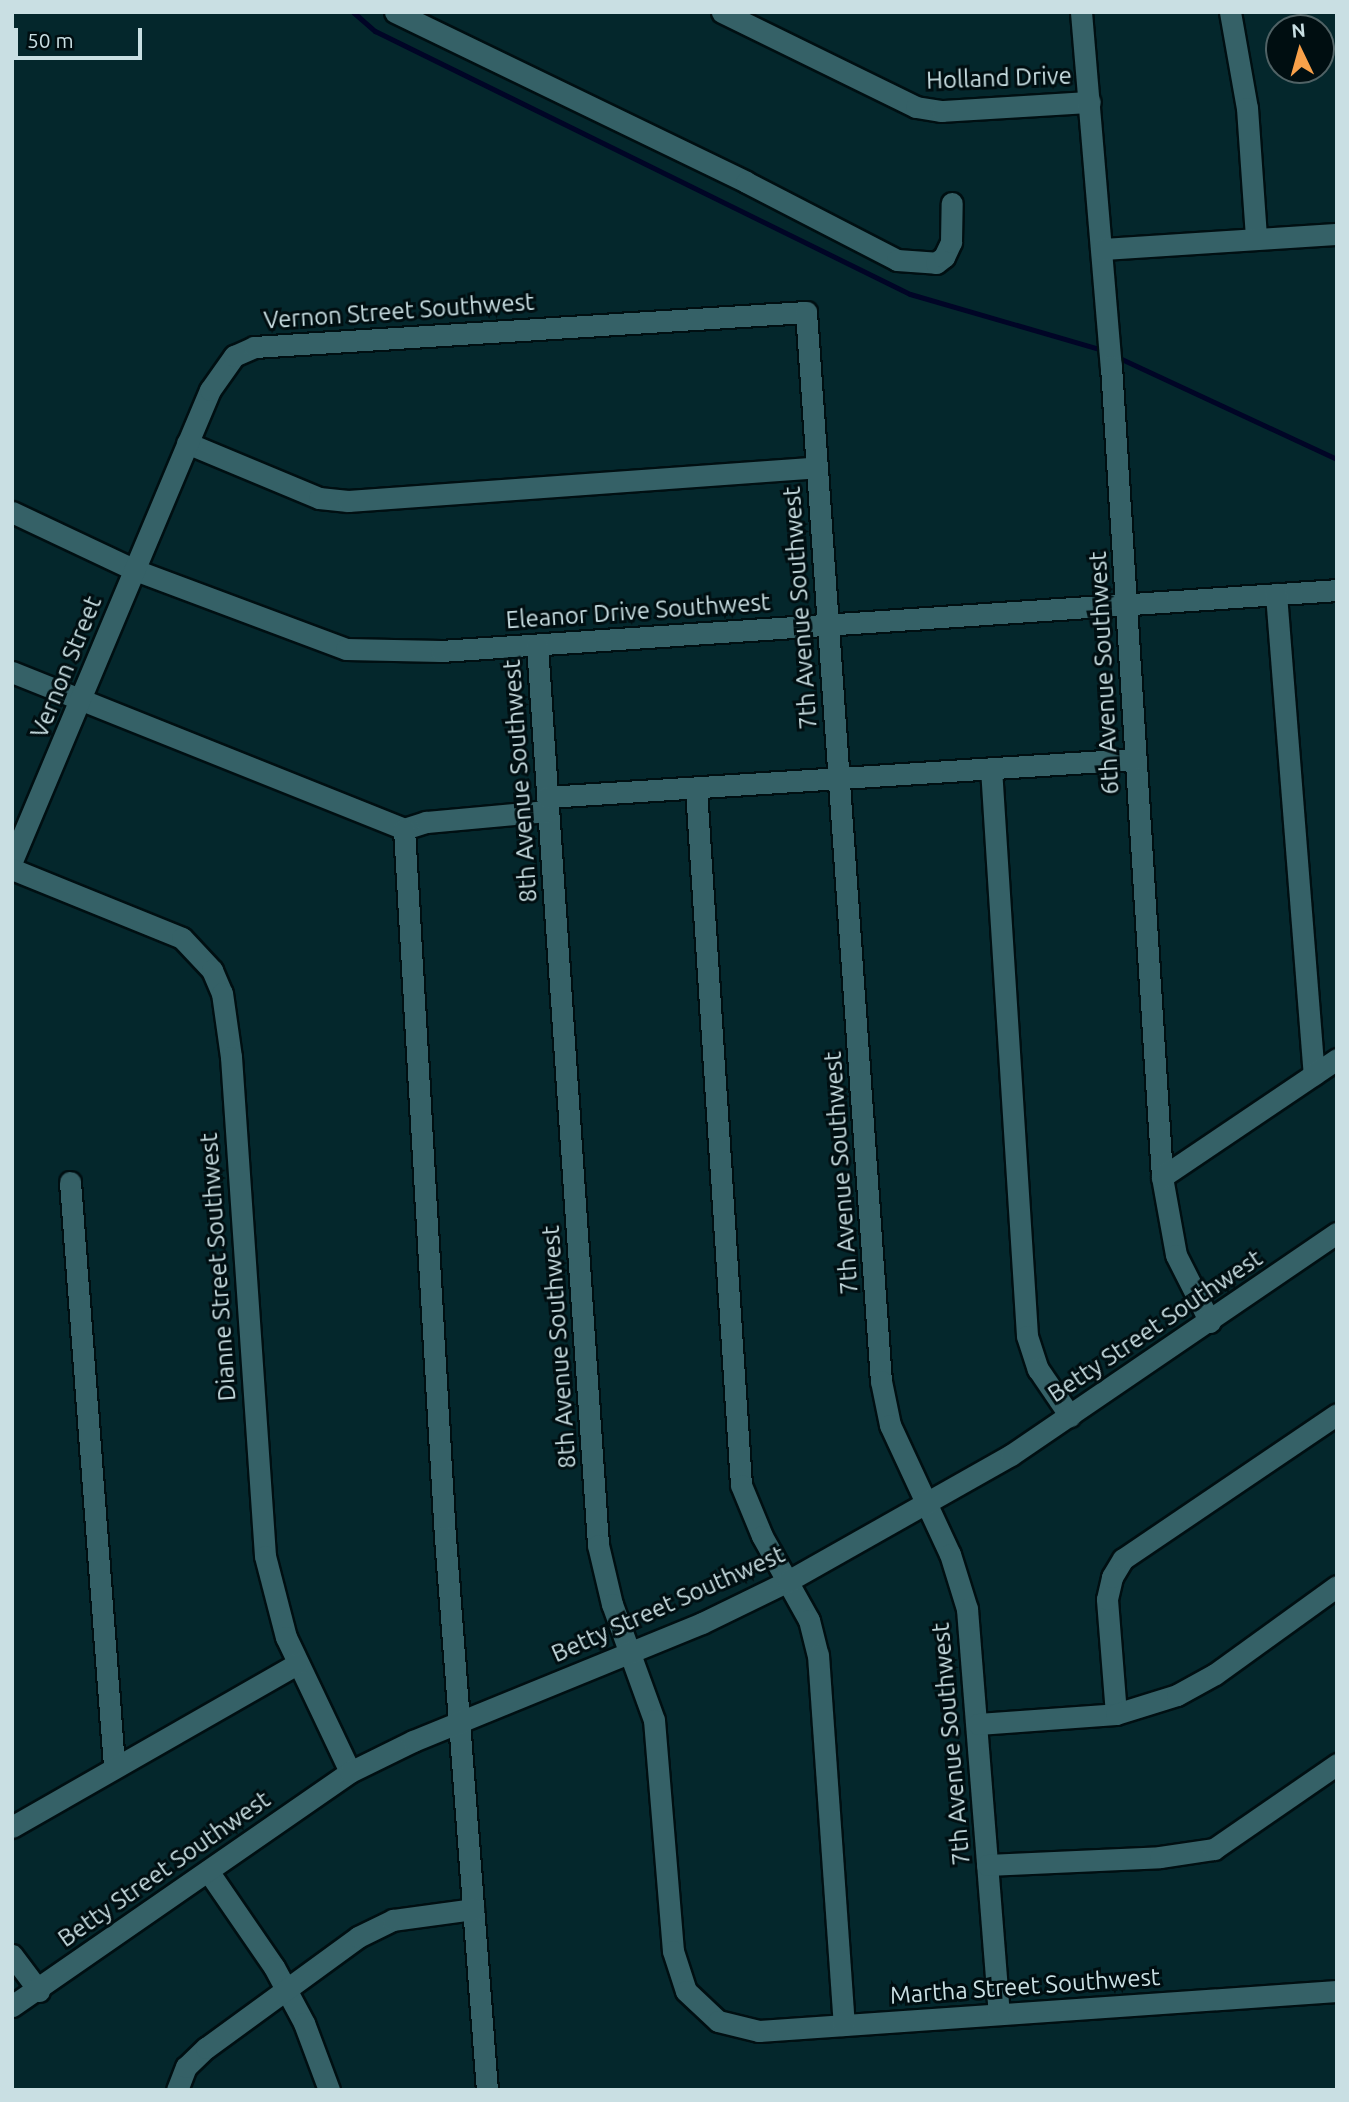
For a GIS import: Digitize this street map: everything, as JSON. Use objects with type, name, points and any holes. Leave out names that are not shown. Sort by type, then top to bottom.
[{"type":"street","points":[[395,12],[747,182],[897,260],[936,264],[944,257],[951,242],[952,203]]},
{"type":"street","name":"Holland Drive","points":[[722,12],[916,107],[942,111],[1090,102]]},
{"type":"street","name":"6th Avenue Southwest","points":[[1081,12],[1102,249],[1127,604],[1162,1177],[1176,1255],[1210,1322]]},
{"type":"street","points":[[1230,12],[1247,108],[1256,238]]},
{"type":"street","points":[[1102,249],[1337,234]]},
{"type":"street","name":"Vernon Street Southwest","points":[[135,570],[219,371],[234,355],[254,347],[806,312]]},
{"type":"street","name":"7th Avenue Southwest","points":[[806,312],[881,1381],[890,1425],[925,1506],[950,1554],[967,1609],[999,2014]]},
{"type":"street","points":[[187,443],[320,498],[348,500],[817,467]]},
{"type":"street","name":"Eleanor Drive Southwest","points":[[12,512],[135,570],[346,649],[441,651],[1337,590]]},
{"type":"street","name":"Vernon Street","points":[[12,861],[82,701],[135,570]]},
{"type":"street","points":[[1276,594],[1314,1074]]},
{"type":"street","name":"8th Avenue Southwest","points":[[537,645],[598,1545],[606,1585],[630,1652],[657,1742],[677,1972],[686,1991],[718,2021]]},
{"type":"street","points":[[12,672],[404,829],[426,821],[547,804],[696,789],[1135,759]]},
{"type":"street","points":[[991,768],[1027,1336],[1038,1369],[1070,1416]]},
{"type":"street","points":[[696,789],[741,1485],[809,1620],[818,1655],[844,2025]]},
{"type":"street","points":[[404,829],[445,1537],[487,2090]]},
{"type":"street","name":"Dianne Street Southwest","points":[[12,869],[182,938],[212,970],[222,993],[231,1057],[265,1556],[297,1664],[350,1772]]},
{"type":"street","points":[[1162,1177],[1337,1059]]},
{"type":"street","points":[[70,1182],[114,1766]]},
{"type":"street","name":"Betty Street Southwest","points":[[12,2006],[39,1991],[350,1772],[460,1720],[630,1652],[788,1581],[925,1506],[1070,1416],[1337,1233]]},
{"type":"street","points":[[1116,1714],[1107,1600],[1112,1577],[1123,1559],[1337,1414]]},
{"type":"street","points":[[978,1724],[1116,1714],[1197,1686],[1337,1587]]},
{"type":"street","points":[[12,1827],[114,1766],[297,1664]]},
{"type":"street","points":[[987,1865],[1160,1857],[1214,1849],[1337,1764]]},
{"type":"street","points":[[208,1871],[287,1991],[329,2090]]},
{"type":"street","points":[[177,2090],[186,2067],[206,2048],[358,1937],[393,1920],[472,1909]]},
{"type":"street","points":[[12,1955],[39,1991]]},
{"type":"street","name":"Martha Street Southwest","points":[[718,2021],[759,2031],[1337,1991]]},
{"type":"waterway","points":[[353,12],[375,31],[910,294],[1103,350]]},
{"type":"waterway","points":[[1115,356],[1337,459]]}]
